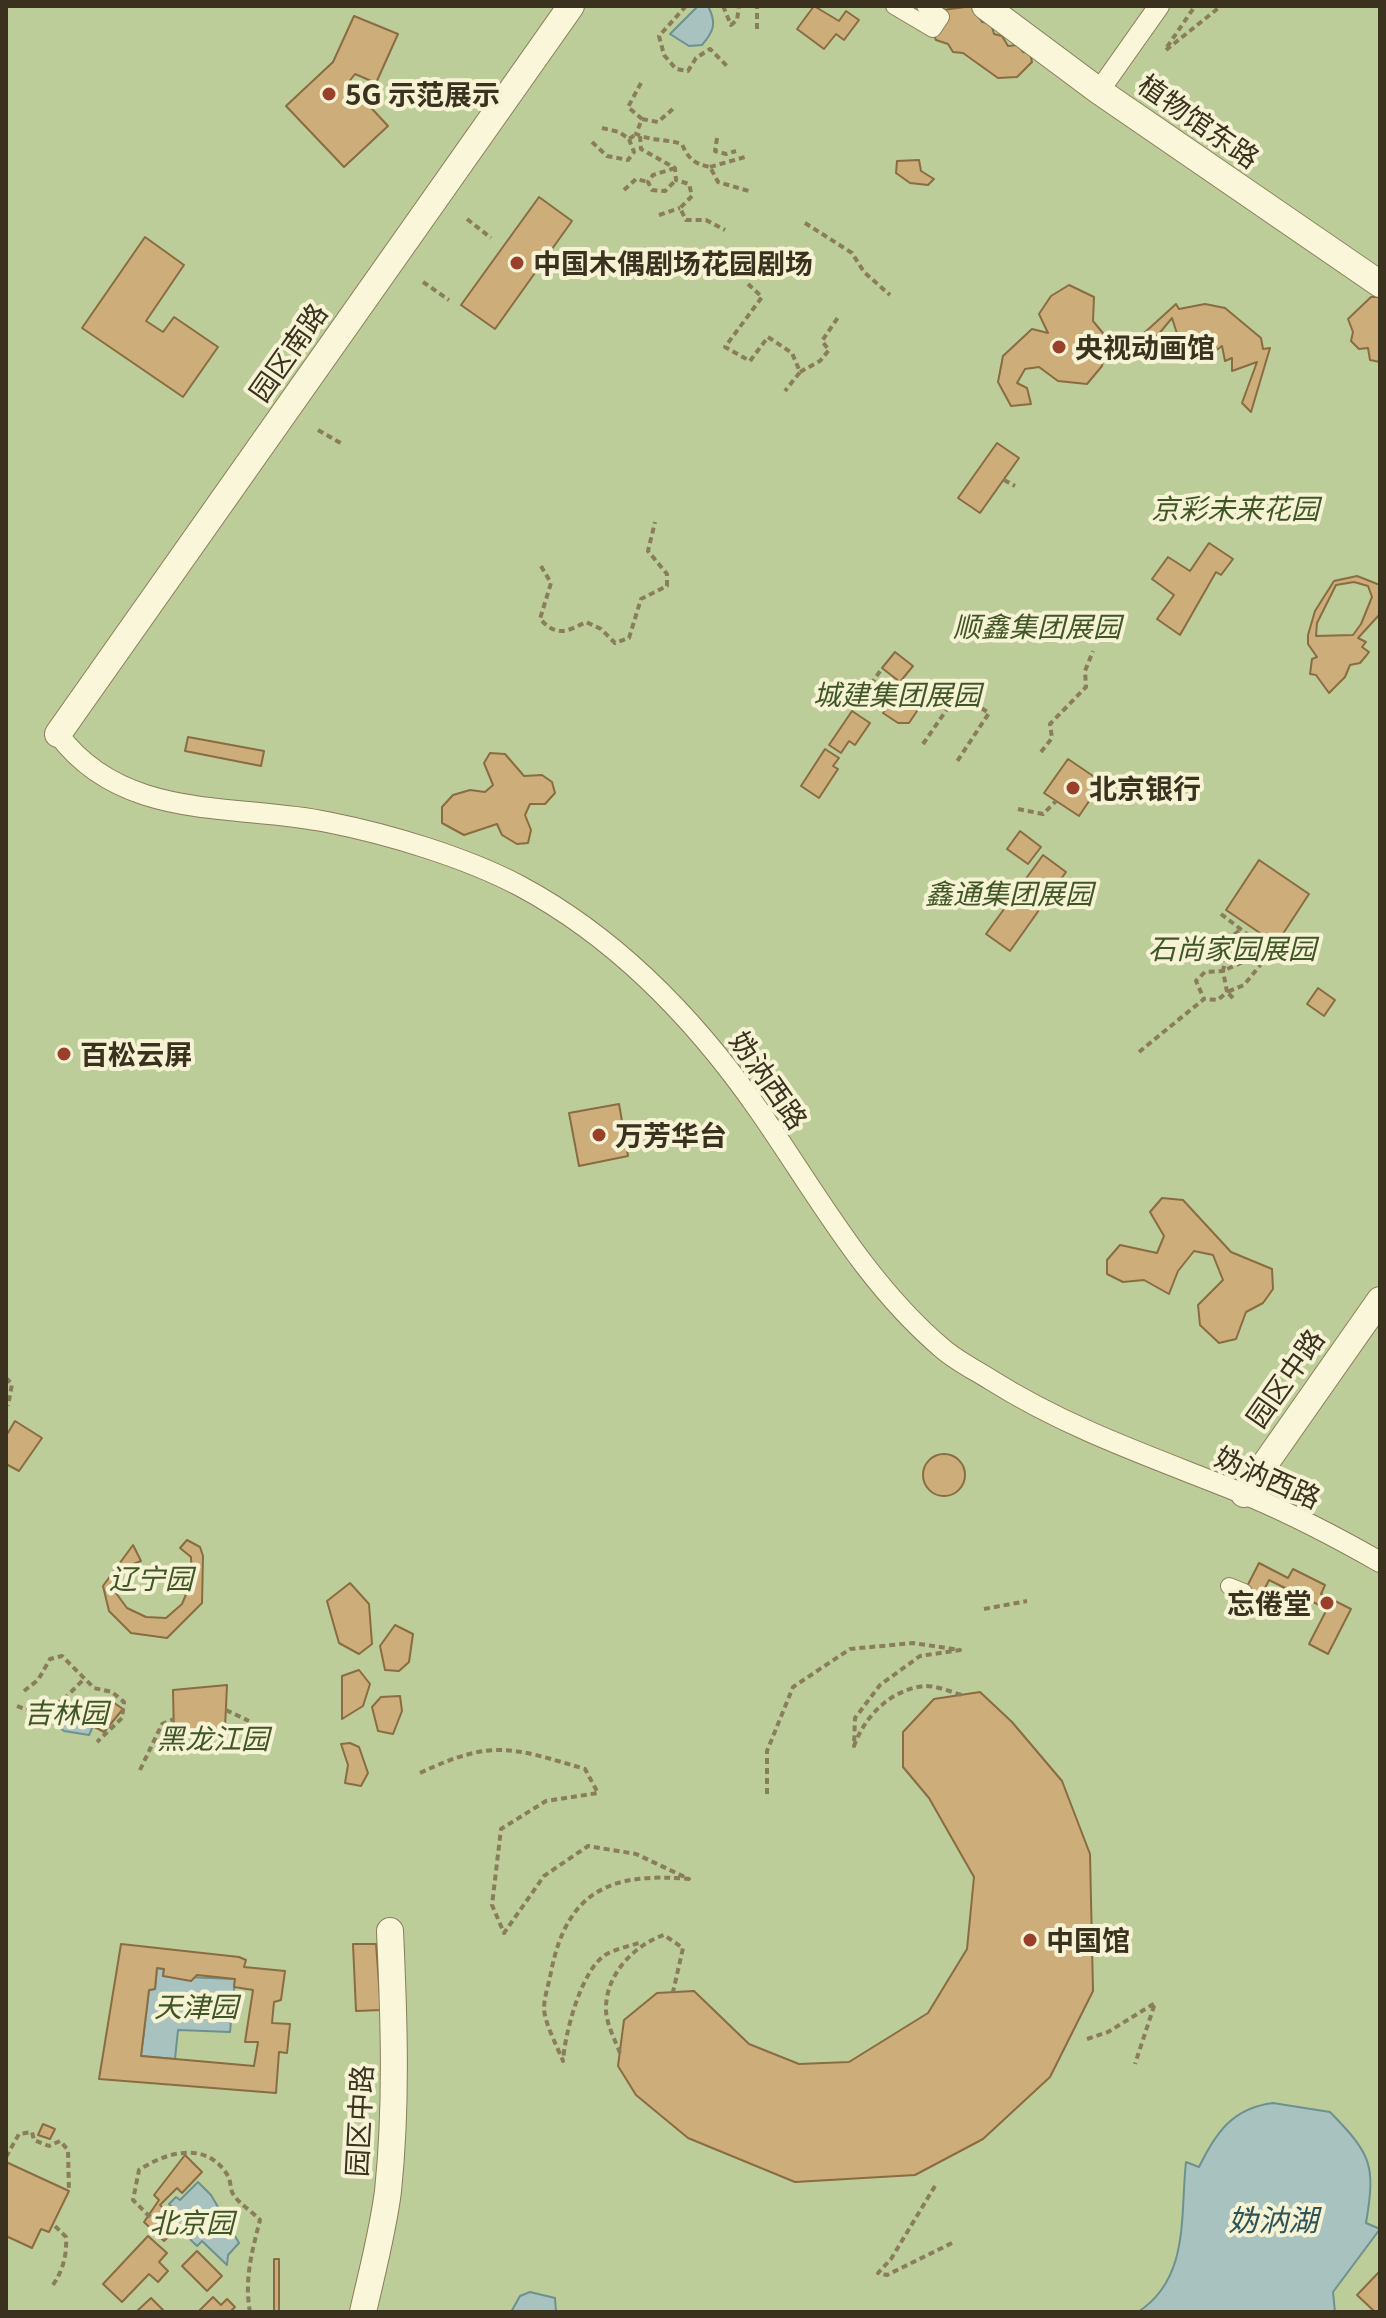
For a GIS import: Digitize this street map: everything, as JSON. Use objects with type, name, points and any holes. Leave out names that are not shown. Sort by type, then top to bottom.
[{"type":"street","name":"园区南路","points":[[58,734],[571,6]]},
{"type":"street","points":[[894,6],[933,29],[941,17],[925,6]]},
{"type":"street","name":"植物馆东路","points":[[985,6],[1099,91],[1380,284]]},
{"type":"street","points":[[1099,91],[1159,6]]},
{"type":"street","name":"妫汭西路","points":[[58,734],[85,761],[142,794],[180,806],[326,821],[427,849],[516,883],[541,898],[616,948],[693,1022],[879,1285],[944,1350],[1052,1417],[1244,1494],[1380,1562]]},
{"type":"street","name":"园区中路","points":[[1244,1494],[1380,1300]]},
{"type":"street","name":"园区中路","points":[[363,2312],[387,2195],[392,2144],[395,2044],[390,1931]]},
{"type":"path","points":[[686,6],[659,36],[664,55],[676,69],[688,71],[696,58],[710,49],[729,68]]},
{"type":"path","points":[[723,6],[731,25],[737,20],[739,6]]},
{"type":"path","points":[[757,6],[757,29]]},
{"type":"path","points":[[1195,6],[1166,50],[1221,6]]},
{"type":"path","points":[[641,83],[628,107],[642,119],[658,122],[675,107]]},
{"type":"path","points":[[642,119],[638,135],[641,149],[675,168]]},
{"type":"path","points":[[592,142],[607,156],[628,160],[634,152],[629,139],[619,132],[602,128]]},
{"type":"path","points":[[629,139],[638,135],[682,144],[687,156],[697,165],[710,167],[745,157]]},
{"type":"path","points":[[717,138],[715,151],[726,154],[736,151]]},
{"type":"path","points":[[710,167],[718,182],[752,192]]},
{"type":"path","points":[[624,190],[636,179],[648,182],[652,190],[665,191],[676,180],[675,168]]},
{"type":"path","points":[[648,182],[653,175],[675,168]]},
{"type":"path","points":[[659,215],[680,208],[692,196],[689,184],[676,180]]},
{"type":"path","points":[[680,208],[686,220],[706,220],[725,230]]},
{"type":"path","points":[[467,219],[491,238]]},
{"type":"path","points":[[805,223],[852,253],[864,272],[890,295]]},
{"type":"path","points":[[423,282],[449,300]]},
{"type":"path","points":[[748,284],[762,297],[725,347],[750,361],[768,337],[792,353],[800,372]]},
{"type":"path","points":[[785,391],[800,372],[820,361],[829,350],[822,341],[839,316]]},
{"type":"path","points":[[318,430],[344,445]]},
{"type":"path","points":[[1004,480],[1015,486]]},
{"type":"path","points":[[541,566],[551,583],[540,619],[551,630],[564,633],[586,622],[601,629],[615,643],[629,638],[641,599],[667,586],[667,574],[659,560],[648,551],[655,522]]},
{"type":"path","points":[[1041,752],[1052,738],[1050,724],[1086,687],[1085,671],[1093,651]]},
{"type":"path","points":[[860,701],[882,668]]},
{"type":"path","points":[[923,744],[958,693],[989,713],[956,763]]},
{"type":"path","points":[[1018,809],[1043,814],[1056,801]]},
{"type":"path","points":[[1139,1052],[1204,999],[1218,1000],[1227,992],[1244,985],[1262,963],[1256,956],[1256,941],[1221,914]]},
{"type":"path","points":[[1233,998],[1227,992],[1223,971],[1230,938],[1240,930]]},
{"type":"path","points":[[1204,999],[1196,981],[1205,972],[1223,971],[1256,956]]},
{"type":"path","points":[[6,1378],[12,1384],[8,1406]]},
{"type":"path","points":[[984,1609],[1027,1601]]},
{"type":"path","points":[[767,1794],[767,1751],[793,1687],[850,1649],[913,1643],[960,1650],[920,1656],[880,1685],[855,1718],[854,1746],[863,1722],[886,1701],[925,1686],[962,1695]]},
{"type":"path","points":[[24,1691],[38,1680],[50,1659],[62,1656],[94,1688],[112,1692],[124,1702],[122,1718],[97,1742]]},
{"type":"path","points":[[17,1706],[27,1710],[71,1698],[84,1679]]},
{"type":"path","points":[[226,1710],[249,1721]]},
{"type":"path","points":[[140,1770],[162,1724],[174,1719]]},
{"type":"path","points":[[420,1773],[462,1753],[515,1748],[585,1769],[598,1793],[546,1801],[501,1829],[492,1905],[504,1933],[544,1876],[588,1846],[636,1854],[689,1879],[647,1876],[615,1883],[577,1908],[556,1949],[544,2010],[563,2061],[565,2031],[576,2000],[603,1956],[664,1935],[683,1948],[673,1992]]},
{"type":"path","points":[[620,2053],[605,2011],[612,1979],[642,1942]]},
{"type":"path","points":[[1087,2039],[1108,2032],[1155,2003],[1135,2064]]},
{"type":"path","points":[[6,2157],[19,2134],[32,2132],[34,2140],[49,2146],[60,2141],[68,2150],[69,2191]]},
{"type":"path","points":[[150,2217],[133,2200],[139,2170],[173,2152],[199,2155],[217,2164],[228,2176],[234,2197],[260,2220],[249,2263],[247,2295],[250,2312]]},
{"type":"path","points":[[935,2186],[891,2259],[878,2273],[887,2275],[952,2243]]},
{"type":"path","points":[[53,2224],[66,2237],[67,2248],[62,2272],[53,2285]]},
{"type":"green space","points":[[6,6],[1380,6],[1380,2312],[6,2312]]},
{"type":"water","points":[[698,6],[708,6],[713,27],[702,45],[689,46],[670,34]]},
{"type":"water","points":[[66,1708],[73,1715],[73,1721],[93,1726],[89,1735],[64,1731],[54,1723],[56,1713]]},
{"type":"water","points":[[157,1968],[164,1969],[163,1976],[235,1979],[230,2032],[178,2030],[175,2059],[141,2056],[149,1990],[155,1989]]},
{"type":"water","name":"妫汭湖","points":[[1273,2103],[1330,2112],[1354,2139],[1367,2161],[1370,2187],[1366,2223],[1380,2229],[1333,2292],[1335,2312],[1138,2312],[1155,2298],[1167,2282],[1174,2264],[1182,2224],[1186,2162],[1199,2167],[1219,2133],[1236,2116]]},
{"type":"water","points":[[198,2182],[211,2195],[239,2243],[228,2255],[227,2265],[202,2241],[197,2246],[171,2221],[174,2209],[169,2204],[176,2197],[180,2200]]},
{"type":"water","points":[[530,2292],[555,2298],[556,2312],[511,2312],[520,2296]]},
{"type":"building","points":[[814,6],[839,21],[846,11],[859,20],[844,40],[836,34],[824,49],[797,29]]},
{"type":"building","points":[[972,6],[982,22],[991,23],[994,34],[1002,36],[1008,46],[1018,45],[1023,52],[1030,53],[1032,62],[1017,77],[998,78],[963,53],[953,52],[948,44],[936,40],[933,33],[943,10]]},
{"type":"building","name":"5G 示范展示","points":[[354,16],[398,34],[376,83],[355,74],[348,83],[388,126],[344,167],[286,106],[333,62]]},
{"type":"building","points":[[919,160],[921,171],[934,179],[928,185],[910,183],[896,173],[897,161]]},
{"type":"building","name":"中国木偶剧场花园剧场","points":[[539,197],[572,221],[495,329],[461,305]]},
{"type":"building","points":[[145,237],[184,265],[146,321],[163,332],[174,317],[218,347],[183,397],[82,328]]},
{"type":"building","name":"央视动画馆","points":[[1069,285],[1094,297],[1093,321],[1107,338],[1102,366],[1087,384],[1058,381],[1039,367],[1025,369],[1017,383],[1027,388],[1031,404],[1011,406],[998,382],[1003,356],[1032,329],[1048,333],[1039,314],[1051,296]]},
{"type":"building","points":[[1371,297],[1380,297],[1380,362],[1370,360],[1368,348],[1359,349],[1351,341],[1353,332],[1348,319]]},
{"type":"building","points":[[1176,304],[1179,309],[1205,304],[1225,308],[1261,338],[1263,349],[1270,348],[1251,412],[1242,403],[1257,362],[1232,371],[1232,358],[1225,361],[1222,346],[1210,355],[1213,336],[1197,342],[1196,332],[1179,340],[1172,318],[1148,347],[1143,334]]},
{"type":"building","points":[[997,443],[1019,458],[980,513],[958,498]]},
{"type":"building","points":[[1209,543],[1233,559],[1221,575],[1216,572],[1180,635],[1157,619],[1174,595],[1152,579],[1168,557],[1190,571]]},
{"type":"building","points":[[1357,576],[1380,585],[1380,614],[1358,638],[1366,642],[1362,647],[1369,652],[1360,663],[1350,665],[1345,677],[1329,693],[1316,675],[1310,674],[1312,659],[1317,657],[1308,644],[1308,635],[1315,611],[1334,581]],"holes":[[[1354,582],[1368,586],[1372,597],[1353,635],[1316,636],[1317,623],[1336,585]]]},
{"type":"building","points":[[895,652],[913,666],[900,682],[882,668]]},
{"type":"building","points":[[903,684],[925,699],[909,723],[898,723],[883,713]]},
{"type":"building","points":[[852,711],[870,723],[855,745],[849,741],[841,753],[829,745]]},
{"type":"building","points":[[188,737],[264,751],[261,766],[185,751]]},
{"type":"building","points":[[825,749],[839,758],[833,766],[838,769],[819,798],[801,786]]},
{"type":"building","points":[[490,753],[505,754],[524,776],[542,775],[552,782],[555,793],[545,804],[530,804],[525,815],[531,830],[528,843],[517,844],[502,835],[497,824],[464,835],[442,823],[442,807],[453,795],[470,790],[485,792],[493,785],[484,763]]},
{"type":"building","name":"北京银行","points":[[1068,759],[1102,782],[1079,816],[1044,793]]},
{"type":"building","points":[[1020,831],[1041,847],[1028,864],[1007,849]]},
{"type":"building","points":[[1043,855],[1066,872],[1010,951],[986,934]]},
{"type":"building","points":[[1259,860],[1309,894],[1271,952],[1262,946],[1260,933],[1226,910]]},
{"type":"building","points":[[1318,988],[1335,1000],[1324,1016],[1307,1004]]},
{"type":"building","name":"万芳华台","points":[[619,1104],[628,1156],[579,1166],[569,1113]]},
{"type":"building","points":[[1162,1198],[1183,1200],[1231,1252],[1272,1269],[1273,1289],[1263,1303],[1246,1312],[1236,1339],[1219,1343],[1200,1325],[1198,1305],[1223,1280],[1213,1255],[1194,1251],[1178,1271],[1169,1294],[1144,1280],[1123,1282],[1107,1274],[1107,1260],[1120,1245],[1157,1253],[1164,1236],[1150,1212]]},
{"type":"building","points":[[15,1421],[42,1438],[19,1471],[6,1464],[6,1436]]},
{"type":"building","points":[[944,1454],[959,1460],[965,1475],[959,1490],[944,1496],[929,1490],[923,1475],[929,1460]]},
{"type":"building","points":[[187,1540],[200,1547],[203,1556],[202,1603],[167,1638],[131,1633],[109,1611],[103,1586],[133,1545],[141,1561],[123,1568],[110,1585],[127,1608],[146,1617],[166,1618],[182,1604],[192,1580],[191,1557],[180,1548]]},
{"type":"building","name":"忘倦堂","points":[[1259,1563],[1288,1578],[1293,1569],[1325,1585],[1321,1594],[1351,1609],[1328,1654],[1309,1644],[1327,1609],[1269,1580],[1250,1618],[1235,1610]]},
{"type":"building","points":[[350,1583],[369,1604],[372,1644],[359,1654],[339,1643],[327,1601]]},
{"type":"building","points":[[395,1625],[413,1634],[409,1662],[399,1671],[385,1670],[380,1646]]},
{"type":"building","points":[[359,1670],[370,1684],[363,1706],[342,1719],[342,1676]]},
{"type":"building","points":[[227,1685],[225,1728],[174,1735],[173,1690]]},
{"type":"building","name":"中国馆","points":[[980,1692],[1012,1722],[1062,1781],[1090,1854],[1093,1991],[1050,2077],[983,2139],[915,2175],[795,2182],[688,2138],[636,2095],[618,2066],[624,2020],[657,1993],[694,1991],[749,2044],[799,2064],[849,2062],[928,2013],[967,1949],[974,1877],[929,1798],[903,1767],[903,1732],[934,1699]]},
{"type":"building","points":[[400,1696],[402,1711],[393,1734],[378,1731],[372,1707],[381,1697]]},
{"type":"building","points":[[107,1698],[123,1709],[104,1732],[87,1723]]},
{"type":"building","points":[[350,1743],[359,1747],[368,1773],[361,1786],[345,1783],[348,1765],[341,1744]]},
{"type":"building","points":[[121,1944],[239,1957],[246,1960],[244,1967],[285,1971],[281,2000],[274,2002],[272,2023],[290,2024],[287,2053],[279,2052],[276,2093],[99,2079]],"holes":[[[157,1968],[164,1969],[163,1976],[191,1981],[197,1975],[235,1979],[234,1987],[253,1990],[245,2042],[258,2042],[254,2066],[141,2056],[149,1990],[155,1989]]]},
{"type":"building","points":[[353,1944],[376,1944],[381,2010],[356,2011]]},
{"type":"building","points":[[43,2124],[55,2129],[50,2139],[38,2135]]},
{"type":"building","points":[[185,2155],[202,2172],[182,2193],[177,2188],[160,2205],[169,2214],[162,2222],[173,2233],[164,2241],[144,2222],[159,2200],[154,2195]]},
{"type":"building","points":[[6,2162],[69,2191],[49,2232],[41,2229],[32,2248],[6,2236]]},
{"type":"building","points":[[148,2236],[167,2253],[159,2262],[168,2271],[158,2282],[149,2274],[122,2302],[103,2284]]},
{"type":"building","points":[[197,2251],[222,2276],[207,2291],[182,2266]]},
{"type":"building","points":[[274,2259],[279,2259],[279,2312],[274,2312]]},
{"type":"building","points":[[1380,2271],[1380,2312],[1375,2312],[1357,2295]]},
{"type":"building","points":[[213,2297],[221,2305],[227,2299],[235,2307],[230,2312],[198,2312]]},
{"type":"building","points":[[151,2298],[165,2312],[136,2312]]},
{"type":"place","name":"5G 示范展示","points":[[329,94]]},
{"type":"place","name":"中国木偶剧场花园剧场","points":[[517,263]]},
{"type":"place","name":"央视动画馆","points":[[1059,347]]},
{"type":"place","name":"北京银行","points":[[1073,788]]},
{"type":"place","name":"百松云屏","points":[[64,1054]]},
{"type":"place","name":"万芳华台","points":[[599,1135]]},
{"type":"place","name":"忘倦堂","points":[[1327,1603]]},
{"type":"place","name":"中国馆","points":[[1030,1940]]},
{"type":"park label","name":"京彩未来花园","points":[[1235,508]]},
{"type":"park label","name":"顺鑫集团展园","points":[[1037,626]]},
{"type":"park label","name":"城建集团展园","points":[[897,694]]},
{"type":"park label","name":"鑫通集团展园","points":[[1009,893]]},
{"type":"park label","name":"石尚家园展园","points":[[1232,948]]},
{"type":"park label","name":"辽宁园","points":[[151,1578]]},
{"type":"park label","name":"吉林园","points":[[66,1712]]},
{"type":"park label","name":"黑龙江园","points":[[213,1738]]},
{"type":"park label","name":"天津园","points":[[196,2006]]},
{"type":"park label","name":"北京园","points":[[192,2222]]}]
